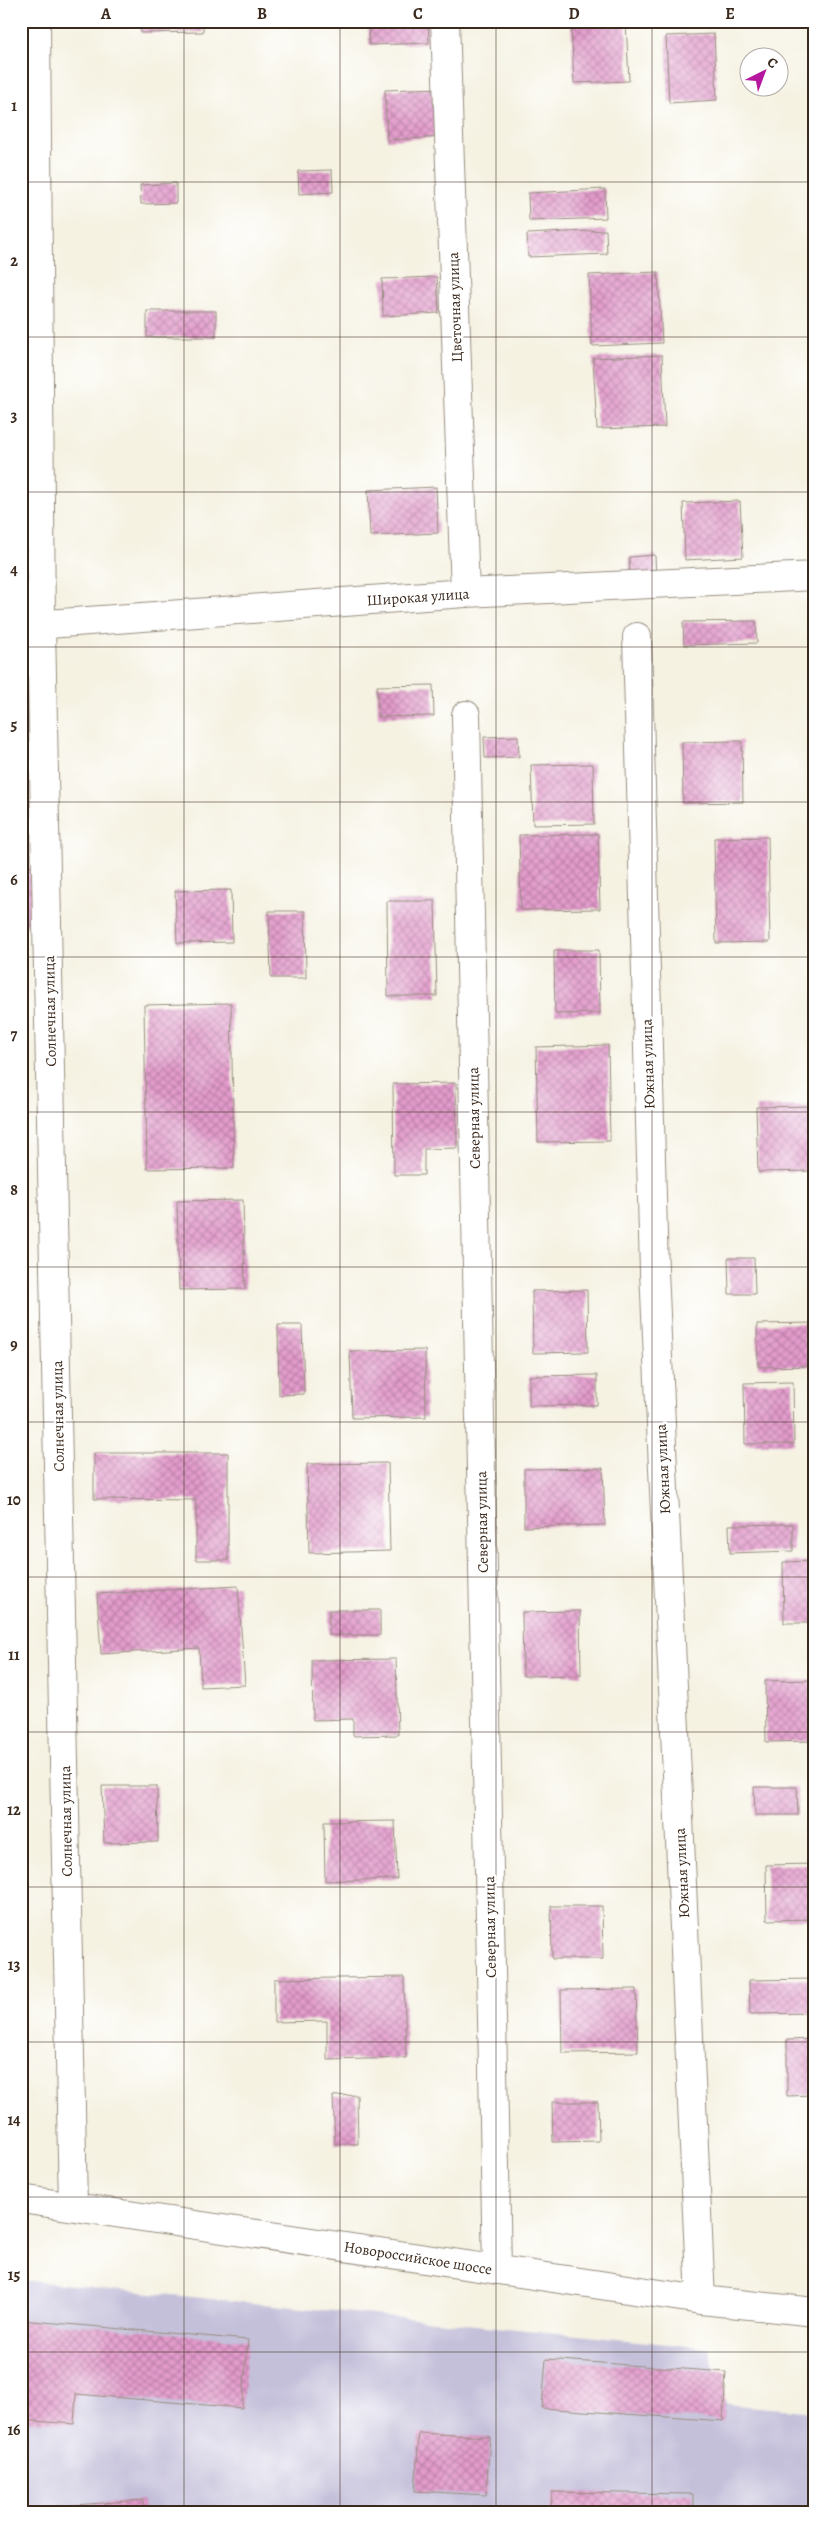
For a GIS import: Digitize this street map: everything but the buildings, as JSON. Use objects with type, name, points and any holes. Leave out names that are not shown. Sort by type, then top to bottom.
[{"type":"street","name":"Солнечная улица","points":[[36,21],[31,626],[73,2206]]},
{"type":"street","name":"Цветочная улица","points":[[445,21],[465,593]]},
{"type":"street","name":"Широкая улица","points":[[31,626],[465,593],[815,576]]},
{"type":"street","name":"Южная улица","points":[[636,637],[654,1271],[701,2300]]},
{"type":"street","name":"Северная улица","points":[[466,716],[497,2270]]},
{"type":"street","name":"Новороссийское шоссе","points":[[21,2199],[701,2300],[815,2312]]},
{"type":"shaded area","points":[[21,2280],[708,2348],[726,2404],[815,2412],[815,2513],[21,2513]]}]
